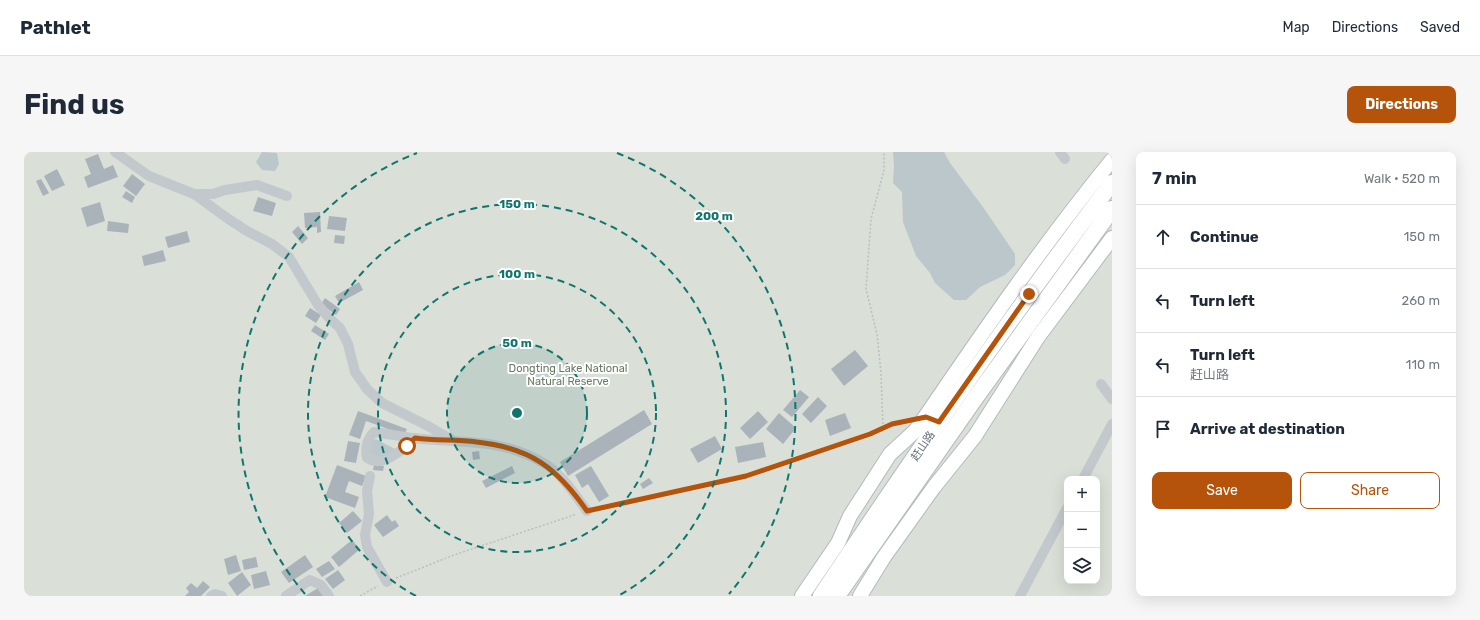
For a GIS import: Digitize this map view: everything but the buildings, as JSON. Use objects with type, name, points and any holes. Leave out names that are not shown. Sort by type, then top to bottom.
[{"type":"main road","points":[[802,596],[838,543],[850,516],[890,454],[915,431],[926,417],[1001,306],[1072,210],[1112,160]]},
{"type":"main road","name":"赶山路","points":[[821,596],[939,422],[1029,294],[1112,183]]},
{"type":"main road","name":"赶山路","points":[[837,596],[976,396],[1038,313],[1067,270],[1106,230],[1112,210]]},
{"type":"main road","points":[[860,596],[884,557],[934,487],[975,436],[1038,338],[1112,238]]},
{"type":"street","points":[[115,152],[149,176],[194,194],[227,218],[247,231],[272,244],[289,257],[318,305],[340,328],[348,344],[355,372],[367,389],[382,403],[454,441]]},
{"type":"street","points":[[194,194],[213,194],[225,190],[256,185],[287,196]]},
{"type":"street","points":[[1101,384],[1112,399]]},
{"type":"street","points":[[1084,476],[1112,424]]},
{"type":"street","points":[[415,438],[397,453],[385,459],[376,461],[367,458],[365,450],[369,437],[374,432],[415,438],[476,442],[503,446],[525,454],[548,466],[572,489],[587,511]]},
{"type":"street","points":[[370,476],[368,492],[369,514],[365,535],[367,548],[387,582]]},
{"type":"street","points":[[1020,596],[1065,512]]},
{"type":"street","points":[[286,596],[310,580],[321,585],[329,596]]},
{"type":"street","points":[[211,596],[215,594],[222,596]]},
{"type":"path","points":[[24,153],[30,152]]},
{"type":"path","points":[[883,428],[878,342],[866,290],[871,219],[884,170],[884,152]]},
{"type":"path","points":[[360,596],[387,582],[454,555],[587,511],[746,476],[814,454],[892,424],[926,417]]},
{"type":"green space","name":"Dongting Lake National Natural Reserve","points":[[24,152],[1112,152],[1112,596],[24,596]]},
{"type":"shaded area","points":[[262,152],[277,153],[279,164],[275,171],[262,170],[256,162]]},
{"type":"shaded area","points":[[893,152],[944,152],[950,163],[983,207],[1015,254],[1015,265],[1005,275],[980,287],[966,300],[954,300],[935,283],[930,273],[916,256],[903,222],[902,192],[893,183]]},
{"type":"shaded area","points":[[376,439],[395,449],[384,456],[370,454],[372,441]]},
{"type":"route","points":[[407,446],[415,438],[476,442],[503,446],[525,454],[548,466],[572,489],[587,511],[746,476],[814,454],[870,434],[892,424],[926,417],[939,422],[1029,294]]}]
